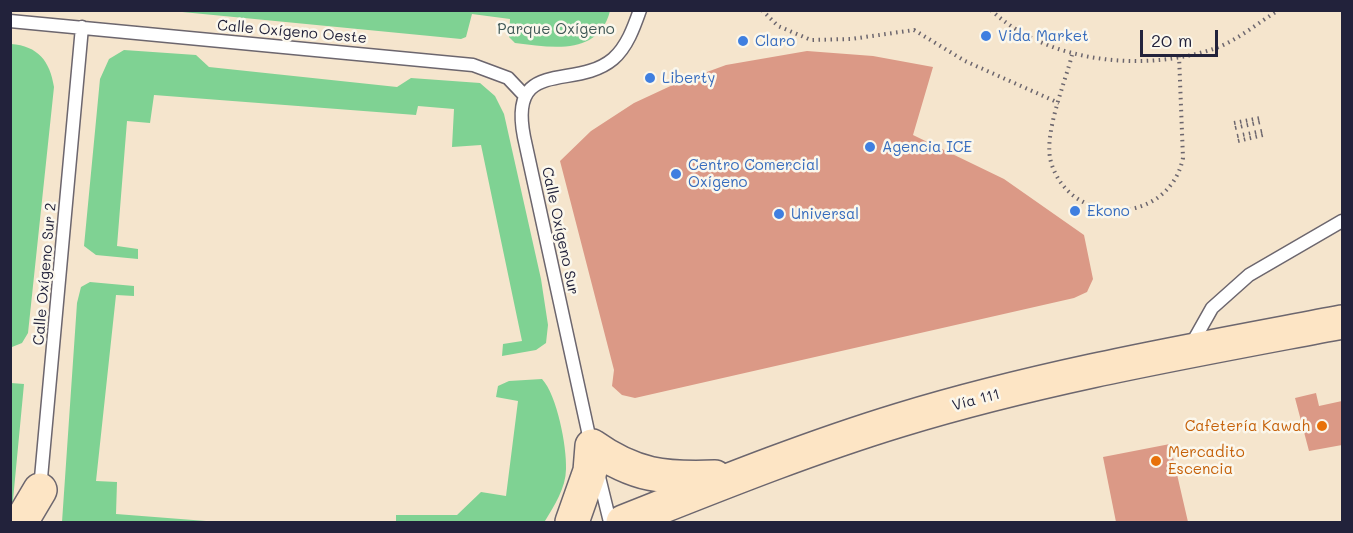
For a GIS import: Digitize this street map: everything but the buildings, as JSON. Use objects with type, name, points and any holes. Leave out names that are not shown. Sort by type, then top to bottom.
[{"type":"main road","name":"Vía 111","points":[[623,522],[816,447],[902,420],[1012,390],[1342,322]]},
{"type":"main road","points":[[572,522],[587,482],[592,446],[614,461],[645,474],[677,479],[738,477]]},
{"type":"main road","points":[[21,522],[40,490]]},
{"type":"main road","points":[[40,490],[49,522]]},
{"type":"lane","points":[[525,96],[541,81],[588,72],[614,58],[625,45],[640,10]]},
{"type":"lane","name":"Calle Oxígeno Oeste","points":[[10,21],[473,65],[508,78],[525,96]]},
{"type":"lane","name":"Calle Oxígeno Sur 2","points":[[37,522],[82,27]]},
{"type":"lane","name":"Calle Oxígeno Sur","points":[[525,96],[520,110],[524,137],[610,522]]},
{"type":"lane","points":[[1188,352],[1212,308],[1249,275],[1342,221]]},
{"type":"path","points":[[762,10],[777,26],[811,40],[851,39],[914,30],[965,60],[1059,103]]},
{"type":"path","points":[[991,10],[1005,24],[1072,55],[1145,63],[1216,47],[1279,10]]},
{"type":"path","points":[[1072,55],[1049,143],[1051,162],[1060,181],[1076,197],[1099,208],[1119,211],[1154,202],[1169,189],[1180,173],[1183,158],[1179,56]]},
{"type":"path","points":[[1235,126],[1260,120]]},
{"type":"path","points":[[1237,138],[1263,133]]},
{"type":"green space","name":"Parque Oxígeno","points":[[610,10],[604,26],[595,36],[572,46],[558,47],[515,43],[509,37],[510,19],[472,14],[466,37],[461,39],[172,11]]},
{"type":"green space","points":[[11,44],[29,48],[41,56],[46,62],[54,87],[28,333],[22,343],[12,347]]},
{"type":"green space","points":[[124,50],[196,55],[209,67],[397,87],[411,78],[480,83],[495,96],[504,114],[541,279],[548,325],[546,343],[536,350],[502,356],[503,344],[522,341],[481,145],[452,147],[454,109],[418,106],[416,115],[154,95],[150,123],[127,121],[117,246],[138,249],[138,259],[96,255],[84,246],[100,79],[109,59]]},
{"type":"green space","points":[[90,282],[134,286],[134,296],[116,295],[96,481],[117,482],[116,514],[219,522],[62,522],[77,303],[81,287]]},
{"type":"green space","points":[[542,379],[556,409],[566,459],[562,490],[545,521],[396,522],[396,515],[457,515],[481,492],[506,496],[518,401],[496,397],[498,386],[509,381]]},
{"type":"green space","points":[[11,383],[24,384],[11,521]]},
{"type":"place","name":"Vida Market","points":[[986,36]]},
{"type":"place","name":"Claro","points":[[743,41]]},
{"type":"place","name":"Liberty","points":[[650,78]]},
{"type":"place","name":"Agencia ICE","points":[[870,147]]},
{"type":"place","name":"Centro Comercial Oxígeno","points":[[676,174]]},
{"type":"place","name":"Ekono","points":[[1075,211]]},
{"type":"place","name":"Universal","points":[[779,214]]},
{"type":"place","name":"Cafetería Kawah","points":[[1322,426]]},
{"type":"place","name":"Mercadito Escencia","points":[[1156,461]]}]
